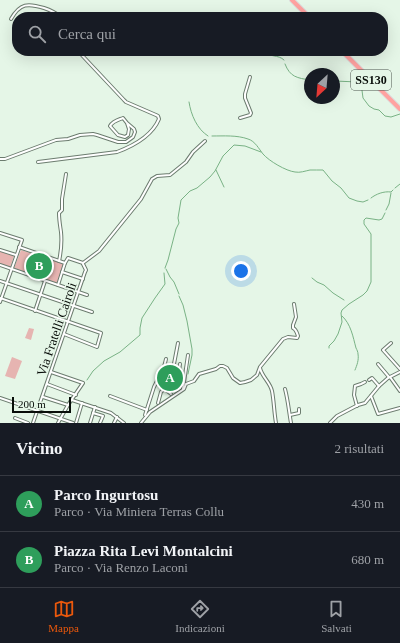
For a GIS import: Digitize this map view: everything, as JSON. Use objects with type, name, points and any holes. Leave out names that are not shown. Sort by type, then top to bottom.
[{"type":"highway","points":[[292,0],[304,12]]},
{"type":"highway","name":"SS130","points":[[347,56],[400,109]]},
{"type":"street","points":[[16,12],[28,3],[52,12]]},
{"type":"street","points":[[38,162],[108,154],[122,150],[133,145],[150,132],[159,119],[158,116],[126,102],[83,56]]},
{"type":"street","points":[[240,118],[248,116],[251,113],[245,98],[250,77]]},
{"type":"street","points":[[0,159],[5,159],[56,140],[68,139],[80,135],[98,135],[118,142],[126,142],[130,140],[135,132],[131,126],[128,123],[125,120],[116,120],[110,126],[118,135],[125,137],[128,135],[128,123]]},
{"type":"street","points":[[58,285],[68,258],[83,263],[99,251],[141,198],[152,179],[157,176],[170,175],[186,162],[193,152],[205,141]]},
{"type":"street","points":[[59,261],[61,251],[59,213],[62,210],[62,199],[66,174]]},
{"type":"street","points":[[0,233],[22,240],[0,302]]},
{"type":"street","points":[[19,247],[65,263]]},
{"type":"street","points":[[0,250],[16,255]]},
{"type":"street","name":"Via Fratelli Cairoli","points":[[33,423],[86,270],[83,263]]},
{"type":"street","points":[[0,265],[87,296]]},
{"type":"street","points":[[62,272],[83,279]]},
{"type":"street","points":[[0,281],[92,312]]},
{"type":"street","points":[[34,310],[45,281]]},
{"type":"street","points":[[1,298],[101,333],[97,346],[64,334]]},
{"type":"street","points":[[140,423],[150,412],[182,390],[186,384],[194,381],[199,374],[223,366],[229,370],[233,378],[240,383],[251,380],[257,375],[260,367],[283,339],[297,338],[297,332],[293,328],[296,317],[294,304]]},
{"type":"street","points":[[173,369],[178,343]]},
{"type":"street","points":[[330,423],[338,416],[365,403],[379,386],[400,370],[383,350],[391,343]]},
{"type":"street","points":[[182,390],[188,355]]},
{"type":"street","points":[[144,418],[166,359]]},
{"type":"street","points":[[178,377],[180,364]]},
{"type":"street","points":[[378,364],[399,386],[400,391]]},
{"type":"street","points":[[164,367],[179,370]]},
{"type":"street","points":[[260,367],[261,373],[272,389],[276,423]]},
{"type":"street","points":[[51,372],[83,383],[58,422]]},
{"type":"street","points":[[369,380],[372,378],[379,386]]},
{"type":"street","points":[[357,406],[354,395],[355,386],[365,382]]},
{"type":"street","points":[[157,383],[170,394]]},
{"type":"street","points":[[47,384],[76,394]]},
{"type":"street","points":[[158,403],[161,392],[164,389]]},
{"type":"street","points":[[284,389],[288,401],[291,423]]},
{"type":"street","points":[[42,396],[68,405]]},
{"type":"street","points":[[110,396],[147,410]]},
{"type":"street","points":[[371,396],[378,414],[400,408]]},
{"type":"street","points":[[0,399],[74,423],[82,403]]},
{"type":"street","points":[[72,400],[111,412],[124,423]]},
{"type":"street","points":[[90,423],[95,407]]},
{"type":"street","points":[[290,416],[299,413],[299,409]]},
{"type":"street","points":[[93,413],[103,416],[100,423]]},
{"type":"street","points":[[114,423],[117,417]]},
{"type":"street","points":[[15,418],[28,423]]},
{"type":"shaded area","points":[[21,250],[64,264],[57,283],[14,268]]},
{"type":"shaded area","points":[[0,251],[14,256],[10,268],[0,264]]},
{"type":"shaded area","points":[[29,328],[34,329],[31,340],[25,338]]},
{"type":"shaded area","points":[[12,357],[22,361],[15,379],[5,376]]},
{"type":"shaded area","points":[[167,369],[169,370],[169,376],[177,375],[175,389],[167,382],[162,386],[158,381],[161,380],[164,371]]},
{"type":"waterway","points":[[274,56],[284,60]]},
{"type":"waterway","points":[[285,64],[289,72],[294,76],[304,79]]},
{"type":"waterway","points":[[340,81],[361,83],[363,98],[369,106],[379,110],[385,116],[391,117],[400,114]]},
{"type":"waterway","points":[[189,102],[195,121],[201,130],[208,136]]},
{"type":"waterway","points":[[212,136],[235,136],[250,140],[255,143],[263,154],[273,163],[297,172],[323,170],[349,198],[363,202],[368,200]]},
{"type":"waterway","points":[[165,268],[179,223],[178,218],[181,200],[190,191],[197,188],[210,177],[223,156],[234,145],[245,146],[261,152]]},
{"type":"waterway","points":[[216,170],[224,187]]},
{"type":"waterway","points":[[395,188],[400,184]]},
{"type":"waterway","points":[[371,198],[380,193],[391,192],[393,190]]},
{"type":"waterway","points":[[386,210],[391,193]]},
{"type":"waterway","points":[[329,348],[338,334],[342,322],[342,310],[363,295],[367,291],[371,282],[371,234],[364,224],[364,220],[366,218],[379,220],[382,219],[385,213]]},
{"type":"waterway","points":[[166,269],[179,294]]},
{"type":"waterway","points":[[87,380],[93,371],[104,361],[120,352],[140,335],[142,318],[165,284],[164,273]]},
{"type":"waterway","points":[[312,278],[344,300]]},
{"type":"waterway","points":[[179,296],[187,321],[192,349],[188,374]]},
{"type":"waterway","points":[[342,316],[350,327],[358,352],[358,360],[355,370]]},
{"type":"place","name":"Piazza Rita Levi Montalcini","points":[[39,266]]},
{"type":"place","name":"Parco Ingurtosu","points":[[170,378]]}]
